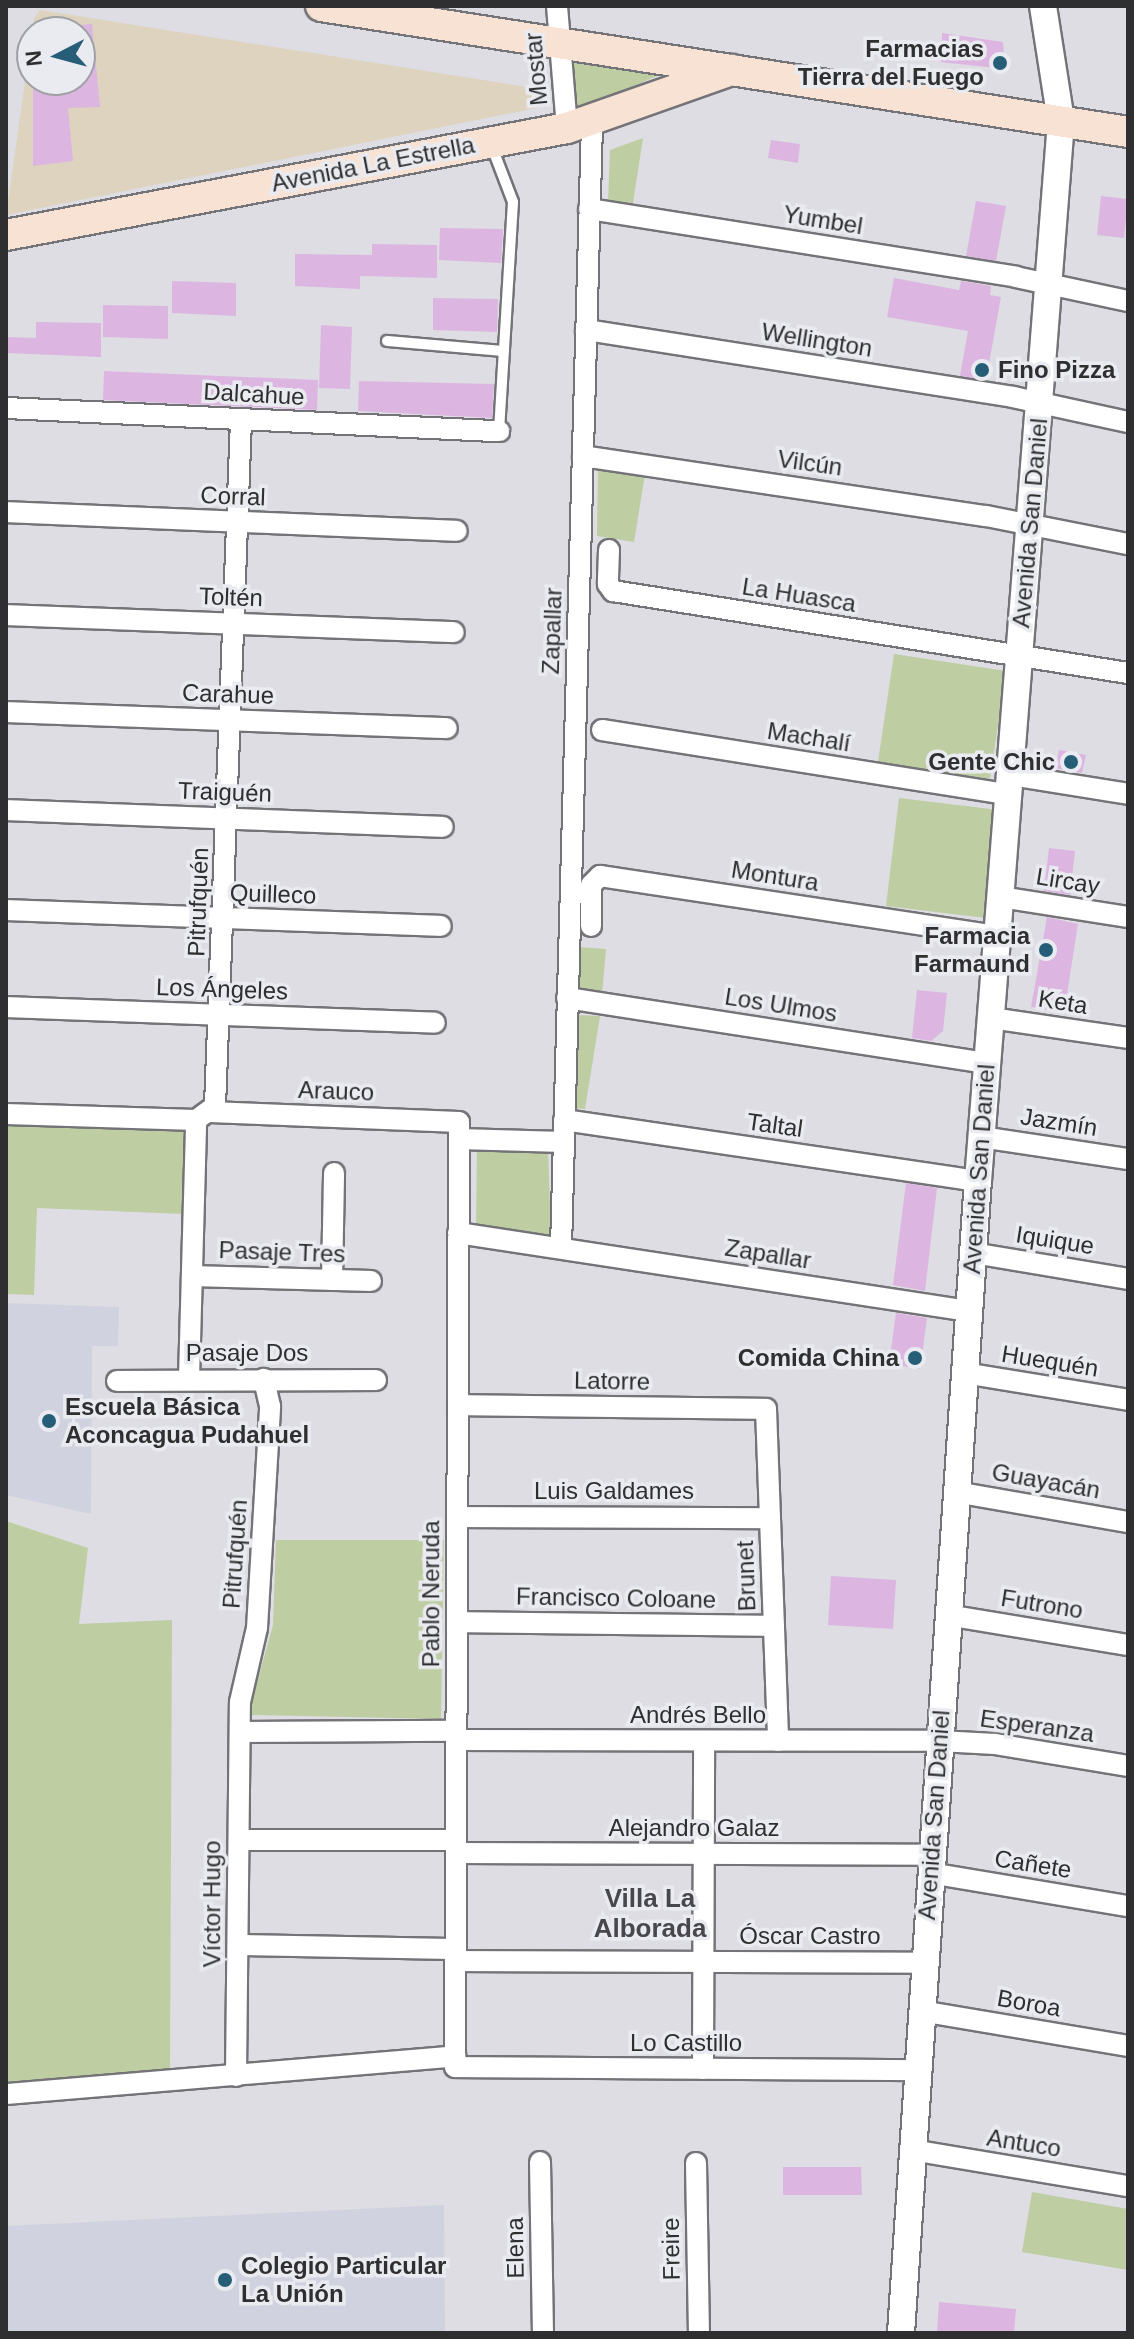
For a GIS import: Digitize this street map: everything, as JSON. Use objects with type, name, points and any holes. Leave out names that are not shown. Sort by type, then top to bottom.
[{"type":"main road","name":"Avenida La Estrella","points":[[321,6],[1128,132]]},
{"type":"main road","name":"Avenida La Estrella","points":[[6,235],[579,125],[732,70]]},
{"type":"street","name":"Mostar","points":[[557,6],[560,42],[579,125]]},
{"type":"street","name":"Avenida San Daniel","points":[[901,2333],[981,1137],[1061,121],[1043,6]]},
{"type":"street","name":"Zapallar","points":[[561,1248],[589,209],[579,125]]},
{"type":"street","name":"Yumbel","points":[[589,209],[1049,285],[1128,301]]},
{"type":"street","name":"Wellington","points":[[586,330],[1039,404],[1128,422]]},
{"type":"street","name":"Dalcahue","points":[[6,408],[499,431]]},
{"type":"street","name":"Pitrufquén","points":[[189,1378],[192,1276],[203,1116],[216,1097],[241,419]]},
{"type":"street","name":"Vilcún","points":[[583,456],[1029,525],[1128,544]]},
{"type":"street","name":"Corral","points":[[6,512],[457,531]]},
{"type":"street","name":"La Huasca","points":[[609,550],[608,584],[613,591],[1019,656]]},
{"type":"street","name":"Toltén","points":[[6,615],[454,632]]},
{"type":"street","points":[[1019,656],[1128,673]]},
{"type":"street","name":"Carahue","points":[[6,712],[447,728]]},
{"type":"street","name":"Machalí","points":[[602,730],[1009,785],[1128,794]]},
{"type":"street","name":"Traiguén","points":[[6,810],[443,827]]},
{"type":"street","name":"Montura","points":[[591,926],[591,885],[600,876],[997,936]]},
{"type":"street","name":"Lircay","points":[[1000,897],[1128,917]]},
{"type":"street","name":"Quilleco","points":[[6,910],[441,926]]},
{"type":"street","name":"Los Ulmos","points":[[567,998],[987,1063]]},
{"type":"street","name":"Los Ángeles","points":[[6,1007],[435,1023]]},
{"type":"street","name":"Keta","points":[[991,1018],[1128,1038]]},
{"type":"street","name":"Arauco","points":[[6,1114],[203,1116],[459,1130]]},
{"type":"street","name":"Taltal","points":[[564,1120],[978,1181]]},
{"type":"street","points":[[459,1130],[563,1142]]},
{"type":"street","name":"Pablo Neruda","points":[[455,2062],[459,1130]]},
{"type":"street","name":"Jazmín","points":[[981,1137],[1128,1159]]},
{"type":"street","points":[[332,1280],[334,1173]]},
{"type":"street","name":"Zapallar","points":[[458,1233],[969,1311]]},
{"type":"street","name":"Iquique","points":[[973,1253],[1128,1279]]},
{"type":"street","name":"Pasaje Tres","points":[[192,1276],[371,1281]]},
{"type":"street","name":"Huequén","points":[[964,1373],[1128,1400]]},
{"type":"street","name":"Pasaje Dos","points":[[117,1381],[189,1378],[376,1380]]},
{"type":"street","name":"Pitrufquén","points":[[240,1732],[240,1702],[257,1628],[270,1406],[264,1379]]},
{"type":"street","name":"Latorre","points":[[458,1405],[766,1409]]},
{"type":"street","name":"Brunet","points":[[766,1409],[778,1741]]},
{"type":"street","name":"Guayacán","points":[[956,1492],[1128,1522]]},
{"type":"street","name":"Luis Galdames","points":[[457,1517],[770,1518]]},
{"type":"street","name":"Futrono","points":[[947,1615],[1128,1645]]},
{"type":"street","name":"Francisco Coloane","points":[[457,1622],[774,1626]]},
{"type":"street","name":"Andrés Bello","points":[[240,1732],[704,1741],[939,1741]]},
{"type":"street","name":"Víctor Hugo","points":[[236,2076],[240,1732]]},
{"type":"street","points":[[703,2069],[704,1741]]},
{"type":"street","name":"Esperanza","points":[[939,1741],[995,1744],[1128,1766]]},
{"type":"street","name":"Alejandro Galaz","points":[[239,1840],[931,1864]]},
{"type":"street","name":"Cañete","points":[[931,1864],[1128,1906]]},
{"type":"street","name":"Óscar Castro","points":[[238,1945],[703,1962],[924,1963]]},
{"type":"street","name":"Boroa","points":[[921,2011],[1128,2046]]},
{"type":"street","name":"Lo Castillo","points":[[6,2094],[455,2062],[703,2069],[917,2070]]},
{"type":"street","name":"Antuco","points":[[912,2150],[1128,2186]]},
{"type":"street","name":"Elena","points":[[540,2162],[543,2333]]},
{"type":"street","name":"Freire","points":[[696,2163],[699,2333]]},
{"type":"lane","points":[[489,142],[513,202],[499,431]]},
{"type":"lane","points":[[387,341],[504,351]]},
{"type":"shaded area","points":[[40,10],[78,16],[36,16]]},
{"type":"shaded area","points":[[96,19],[546,90],[546,106],[6,215],[23,96],[96,96]]},
{"type":"shaded area","name":"Escuela Básica Aconcagua Pudahuel","points":[[6,1303],[119,1307],[118,1346],[92,1346],[91,1514],[6,1495]]},
{"type":"shaded area","name":"Colegio Particular La Unión","points":[[444,2205],[445,2333],[6,2333],[6,2226]]},
{"type":"green space","points":[[568,60],[661,74],[573,114]]},
{"type":"green space","points":[[643,138],[632,209],[608,204],[610,150]]},
{"type":"green space","points":[[598,469],[645,474],[634,542],[597,536]]},
{"type":"green space","points":[[894,654],[1006,671],[990,779],[878,762]]},
{"type":"green space","points":[[899,798],[999,810],[986,918],[886,906]]},
{"type":"green space","points":[[579,947],[606,949],[602,994],[575,992]]},
{"type":"green space","points":[[577,1015],[600,1016],[585,1109],[572,1108]]},
{"type":"green space","points":[[6,1125],[188,1132],[185,1214],[37,1208],[34,1295],[6,1294]]},
{"type":"green space","points":[[477,1148],[548,1150],[551,1234],[476,1231]]},
{"type":"green space","points":[[6,1521],[88,1548],[79,1624],[172,1620],[170,2069],[6,2084]]},
{"type":"green space","points":[[276,1540],[444,1540],[441,1719],[248,1715],[273,1625]]},
{"type":"green space","points":[[1032,2192],[1128,2209],[1128,2270],[1022,2252]]},
{"type":"building","points":[[942,33],[1003,42],[1005,69],[941,62]]},
{"type":"building","points":[[96,66],[100,107],[68,108],[73,161],[33,166],[33,96],[96,96]]},
{"type":"building","points":[[771,140],[800,144],[798,163],[768,158]]},
{"type":"building","points":[[1101,196],[1128,199],[1124,238],[1097,235]]},
{"type":"building","points":[[976,201],[1006,206],[996,261],[966,256]]},
{"type":"building","points":[[440,228],[503,229],[501,263],[439,260]]},
{"type":"building","points":[[372,244],[437,245],[437,278],[360,276],[360,289],[295,286],[295,254],[372,255]]},
{"type":"building","points":[[894,278],[959,290],[961,281],[991,286],[990,295],[1001,297],[986,380],[960,376],[968,331],[887,317]]},
{"type":"building","points":[[172,281],[236,283],[236,316],[172,313]]},
{"type":"building","points":[[433,298],[498,299],[497,332],[433,330]]},
{"type":"building","points":[[103,305],[168,306],[168,339],[103,337]]},
{"type":"building","points":[[36,322],[101,323],[101,357],[6,353],[6,337],[36,338]]},
{"type":"building","points":[[321,325],[352,327],[350,389],[319,388]]},
{"type":"building","points":[[104,371],[318,380],[317,410],[103,400]]},
{"type":"building","points":[[359,381],[494,384],[492,418],[358,411]]},
{"type":"building","name":"Gente Chic","points":[[1059,750],[1086,755],[1082,773],[1056,768]]},
{"type":"building","points":[[1049,848],[1075,851],[1070,895],[1044,891]]},
{"type":"building","points":[[1047,917],[1078,924],[1064,1013],[1031,1007]]},
{"type":"building","points":[[917,990],[947,993],[943,1031],[931,1041],[912,1038]]},
{"type":"building","points":[[906,1183],[937,1188],[925,1291],[893,1285]]},
{"type":"building","points":[[896,1313],[927,1318],[920,1369],[889,1364]]},
{"type":"building","points":[[831,1576],[896,1580],[893,1629],[828,1625]]},
{"type":"building","points":[[783,2167],[861,2167],[862,2195],[783,2195]]},
{"type":"building","points":[[939,2302],[1016,2309],[1014,2333],[937,2333]]},
{"type":"place","name":"Farmacias Tierra del Fuego","points":[[1000,63]]},
{"type":"place","name":"Fino Pizza","points":[[982,370]]},
{"type":"place","name":"Gente Chic","points":[[1071,762]]},
{"type":"place","name":"Farmacia Farmaund","points":[[1046,950]]},
{"type":"place","name":"Comida China","points":[[915,1358]]},
{"type":"place","name":"Escuela Básica Aconcagua Pudahuel","points":[[49,1421]]},
{"type":"place","name":"Colegio Particular La Unión","points":[[225,2280]]},
{"type":"district","name":"Villa La Alborada","points":[[650,1914]]}]
